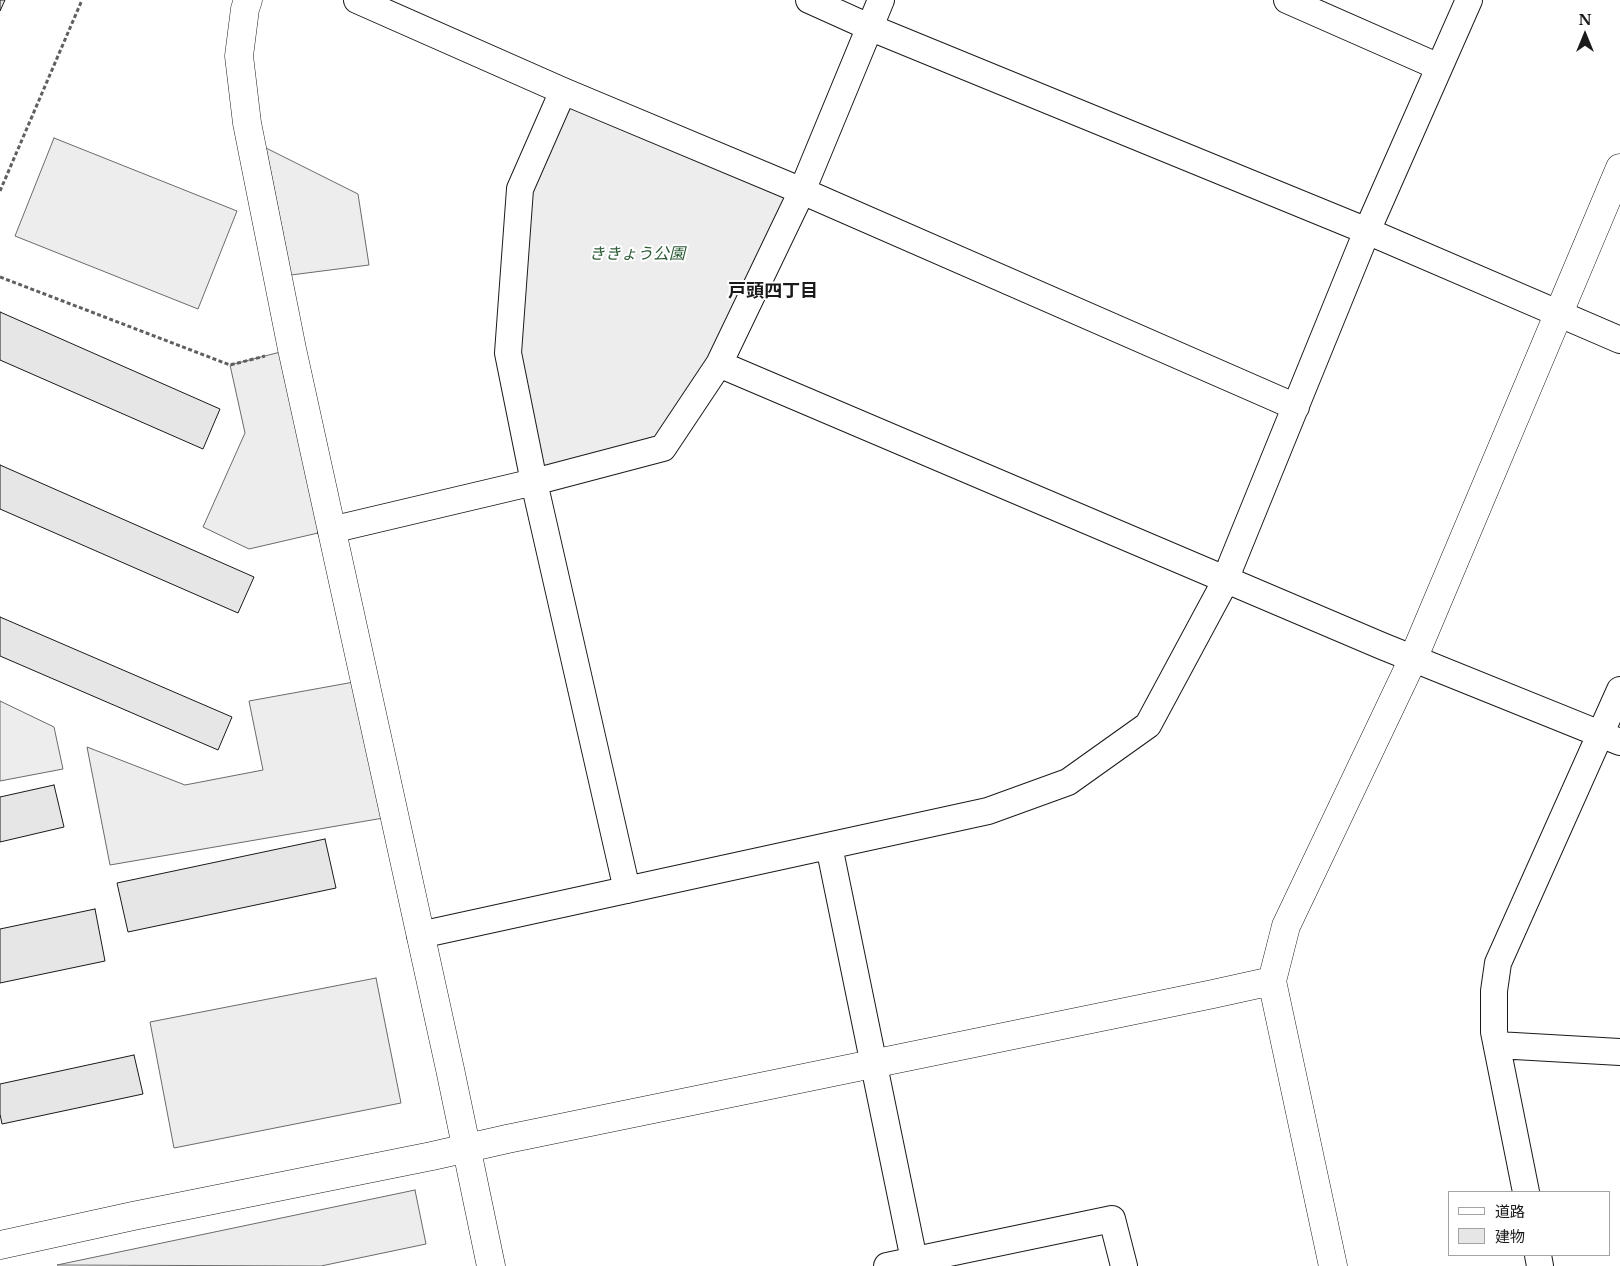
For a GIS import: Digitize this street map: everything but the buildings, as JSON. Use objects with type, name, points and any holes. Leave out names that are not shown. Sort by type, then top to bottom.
[{"type":"street","points":[[248,0],[245,9],[239,56],[247,123],[292,349],[331,530],[347,594],[491,1266]]},
{"type":"street","points":[[357,0],[563,91],[802,190],[1296,407]]},
{"type":"street","points":[[809,0],[869,27],[1367,231],[1620,340]]},
{"type":"street","points":[[331,530],[534,482],[663,448],[718,364],[802,190],[881,0]]},
{"type":"street","points":[[1287,0],[1439,67]]},
{"type":"street","points":[[420,935],[988,812],[1068,782],[1148,725],[1226,580],[1367,231],[1469,0]]},
{"type":"street","points":[[563,91],[520,189],[508,353],[534,482],[627,890]]},
{"type":"street","points":[[1333,1266],[1272,981],[1286,926],[1413,659],[1620,168]]},
{"type":"street","points":[[718,364],[1413,659],[1610,738]]},
{"type":"street","points":[[1526,1191],[1494,1032],[1494,991],[1498,963],[1610,738],[1620,690]]},
{"type":"street","points":[[829,846],[914,1260]]},
{"type":"street","points":[[0,1245],[1272,981]]},
{"type":"street","points":[[1497,1045],[1620,1052]]},
{"type":"street","points":[[887,1266],[1112,1219],[1124,1266]]},
{"type":"path","points":[[0,191],[82,0]]},
{"type":"path","points":[[0,277],[230,365],[292,349]]},
{"type":"shaded area","name":"ききょう公園","points":[[563,91],[802,191],[663,448],[534,482],[508,353],[520,189]]},
{"type":"shaded area","points":[[54,138],[237,211],[198,309],[15,236]]},
{"type":"shaded area","points":[[266,148],[358,194],[369,265],[291,275]]},
{"type":"shaded area","points":[[292,349],[331,530],[249,549],[203,527],[245,433],[230,365]]},
{"type":"shaded area","points":[[365,680],[395,816],[110,865],[87,747],[185,785],[263,770],[249,701]]},
{"type":"shaded area","points":[[0,701],[54,727],[63,769],[0,781]]},
{"type":"shaded area","points":[[376,978],[401,1103],[174,1148],[150,1022]]},
{"type":"shaded area","points":[[415,1190],[426,1244],[321,1266],[57,1265]]},
{"type":"district","name":"戸頭四丁目","points":[[773,292]]}]
